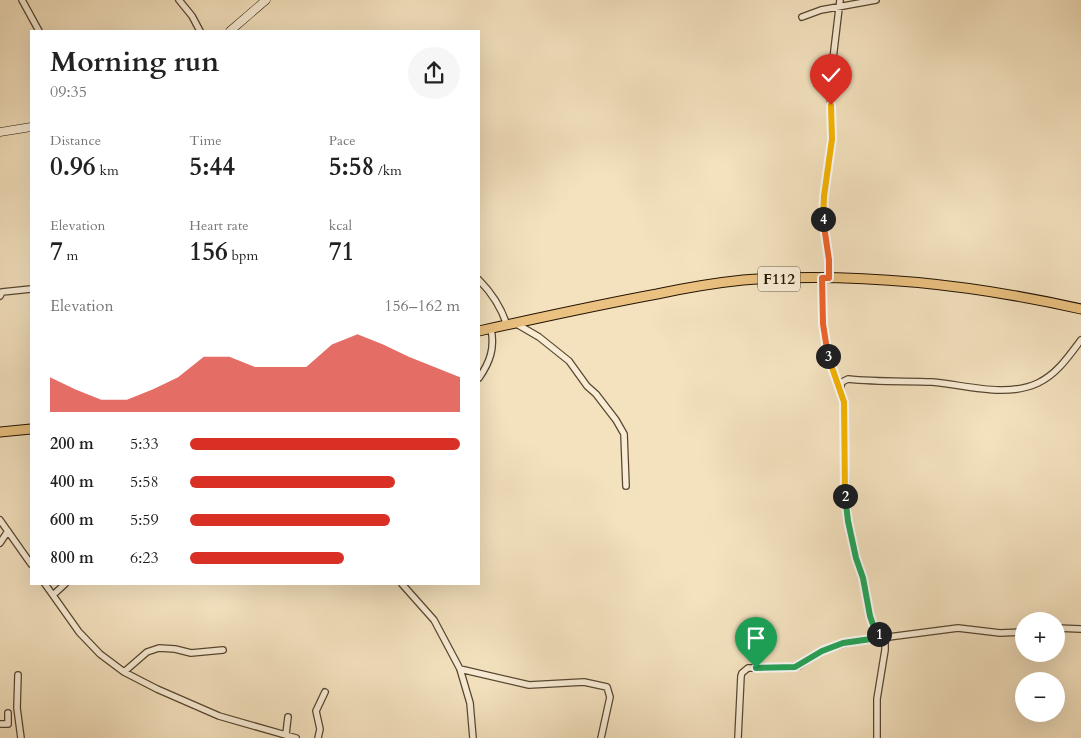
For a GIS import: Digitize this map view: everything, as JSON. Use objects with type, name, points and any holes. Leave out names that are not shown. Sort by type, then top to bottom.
[{"type":"main road","name":"F112","points":[[480,331],[597,305],[742,280],[825,278],[905,282],[972,288],[1023,296],[1081,309]]},
{"type":"main road","points":[[0,432],[30,429]]},
{"type":"street","points":[[22,0],[39,30]]},
{"type":"street","points":[[179,0],[192,16],[199,30]]},
{"type":"street","points":[[231,30],[266,0]]},
{"type":"street","points":[[840,0],[830,84],[832,139],[823,206],[829,260],[825,278],[823,324],[828,355],[844,402],[844,452],[848,521],[856,558],[863,578],[870,616],[876,633],[885,637]]},
{"type":"street","points":[[802,17],[821,10],[876,0]]},
{"type":"street","points":[[0,132],[30,127]]},
{"type":"street","points":[[480,281],[511,324],[540,337],[569,361],[616,420],[624,434],[626,486]]},
{"type":"street","points":[[0,296],[2,292],[30,289]]},
{"type":"street","points":[[480,377],[492,355],[493,346],[490,329]]},
{"type":"street","points":[[834,371],[848,379],[933,382],[998,390],[1039,382],[1055,371],[1081,340]]},
{"type":"street","points":[[840,388],[842,382],[848,379]]},
{"type":"street","points":[[0,520],[30,563]]},
{"type":"street","points":[[0,544],[8,531]]},
{"type":"street","points":[[46,585],[79,632],[100,654],[124,672],[157,690],[219,716],[296,738]]},
{"type":"street","points":[[53,595],[64,585]]},
{"type":"street","points":[[403,585],[434,620],[460,669],[470,703],[474,738]]},
{"type":"street","points":[[738,738],[741,676],[745,670],[795,667],[822,651],[843,643],[885,637],[958,628],[1000,633],[1015,632]]},
{"type":"street","points":[[1065,628],[1081,629]]},
{"type":"street","points":[[877,738],[877,699],[885,650],[885,637]]},
{"type":"street","points":[[124,672],[147,652],[159,648],[191,653],[223,650]]},
{"type":"street","points":[[460,669],[529,685],[584,682],[607,687],[610,697],[602,738]]},
{"type":"street","points":[[18,675],[17,708],[22,738]]},
{"type":"street","points":[[318,738],[320,729],[316,711],[326,692]]},
{"type":"street","points":[[0,724],[8,724],[8,713]]},
{"type":"street","points":[[286,734],[288,717]]},
{"type":"route","points":[[756,668],[795,667],[814,655],[843,643],[885,637],[876,633],[870,616],[863,578],[856,558],[848,521],[845,498],[844,402],[828,355],[823,324],[822,278],[829,278],[829,260],[823,215],[832,139],[831,105]]}]
